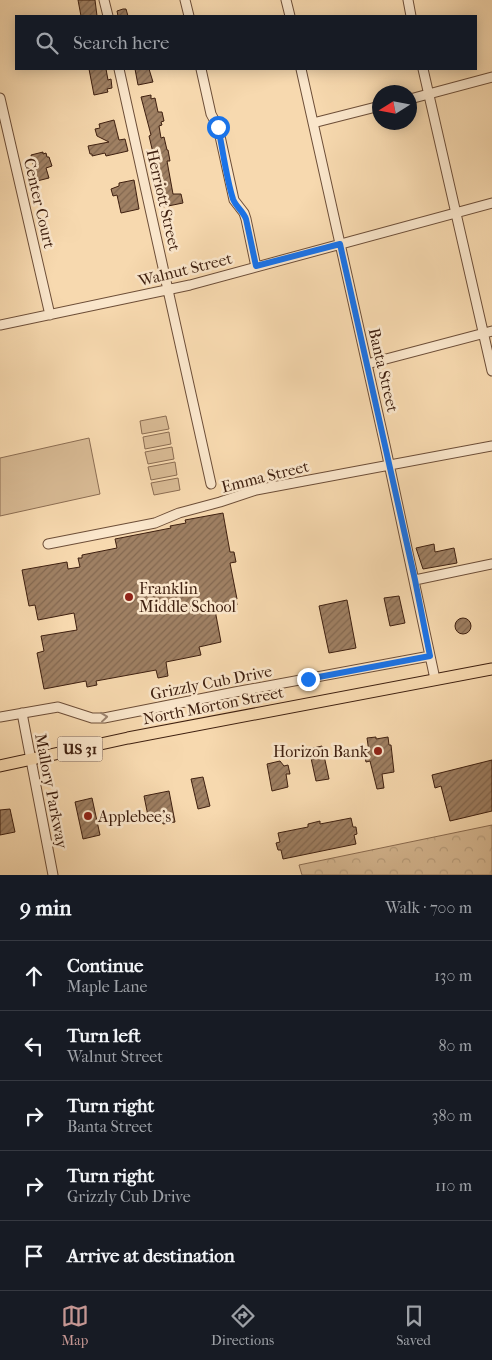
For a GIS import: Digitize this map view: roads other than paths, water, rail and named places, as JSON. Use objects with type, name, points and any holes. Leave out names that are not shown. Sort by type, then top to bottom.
[{"type":"main road","name":"North Morton Street","points":[[0,766],[138,736],[492,669]]},
{"type":"street","points":[[106,0],[108,15]]},
{"type":"street","points":[[185,0],[189,15]]},
{"type":"street","points":[[286,0],[290,15]]},
{"type":"street","points":[[408,0],[412,15]]},
{"type":"street","name":"Herriott Street","points":[[120,70],[211,484]]},
{"type":"street","points":[[201,70],[211,114],[218,127],[234,200],[246,219],[256,266]]},
{"type":"street","name":"Banta Street","points":[[301,70],[390,465],[435,679]]},
{"type":"street","points":[[423,70],[455,212],[488,332],[492,371]]},
{"type":"street","points":[[417,97],[492,77]]},
{"type":"street","name":"Center Court","points":[[0,98],[50,315]]},
{"type":"street","points":[[313,123],[372,108]]},
{"type":"street","name":"Walnut Street","points":[[0,325],[168,290],[492,203]]},
{"type":"street","points":[[366,364],[488,332]]},
{"type":"street","name":"Emma Street","points":[[48,544],[156,523],[179,513],[256,490],[492,446]]},
{"type":"street","points":[[415,580],[492,564]]},
{"type":"street","name":"Grizzly Cub Drive","points":[[0,716],[58,707],[92,718],[104,718],[430,656]]},
{"type":"street","name":"Mallory Parkway","points":[[22,713],[53,875]]},
{"type":"place","name":"Franklin Middle School","points":[[129,597]]},
{"type":"place","name":"Horizon Bank","points":[[378,751]]},
{"type":"place","name":"Applebee's","points":[[88,816]]}]
